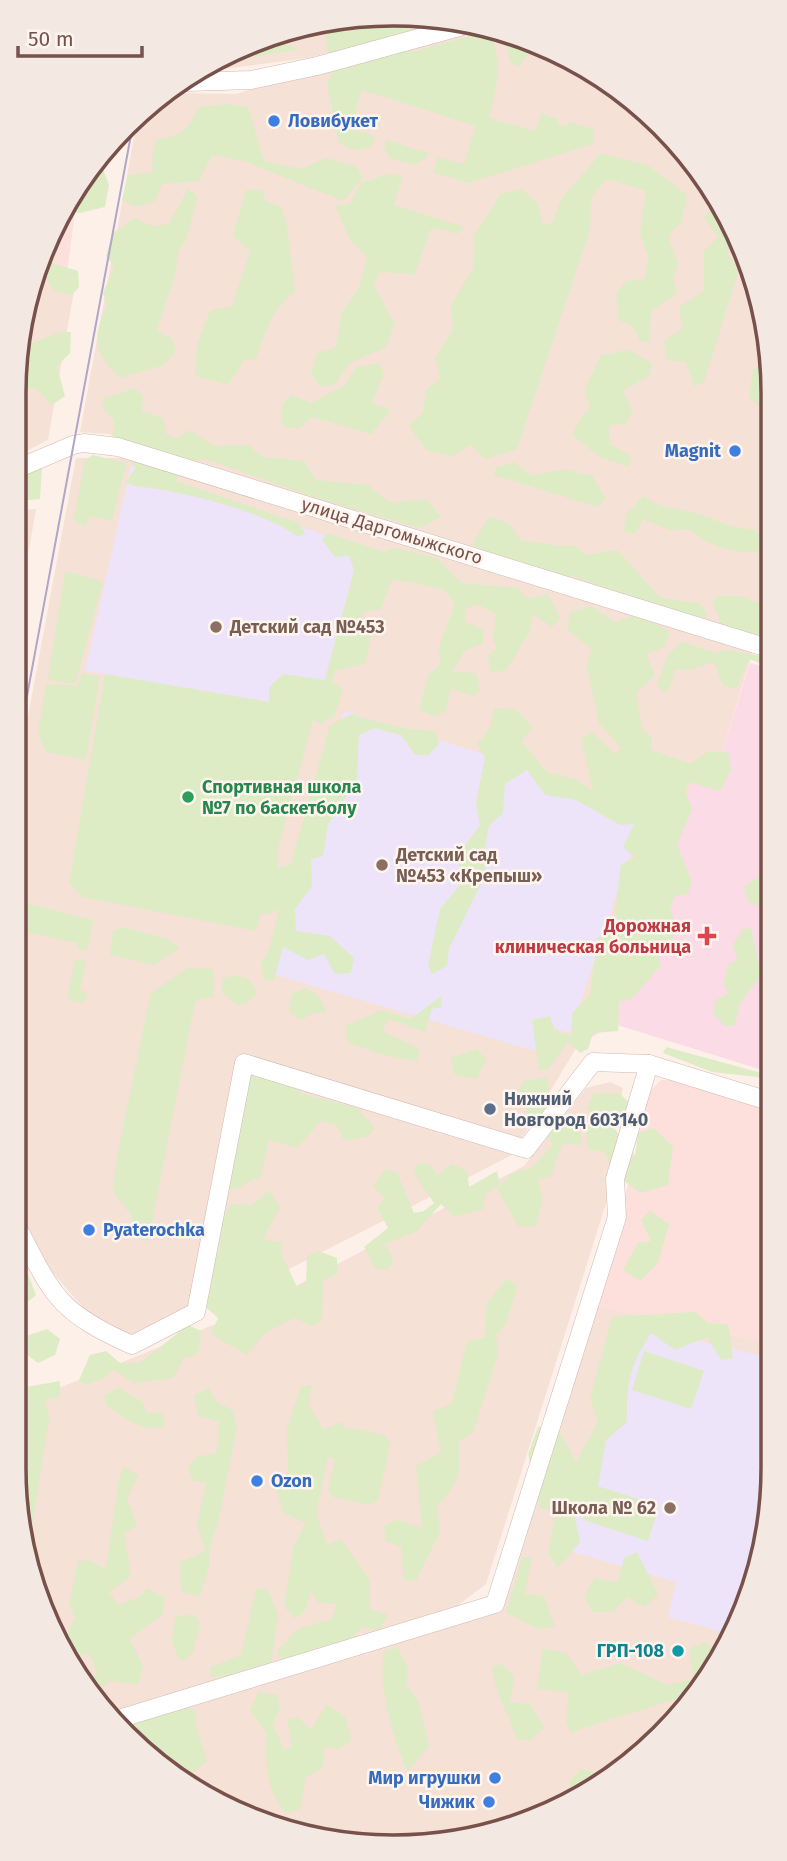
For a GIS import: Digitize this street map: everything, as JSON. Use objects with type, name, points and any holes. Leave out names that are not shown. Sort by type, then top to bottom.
[{"type":"street","points":[[200,81],[251,79],[277,74],[447,30]]},
{"type":"street","name":"улица Даргомыжского","points":[[26,465],[73,445],[84,443],[118,447],[761,646]]},
{"type":"street","points":[[26,1246],[39,1273],[57,1299],[91,1327],[132,1345],[196,1312],[244,1063],[526,1149],[593,1062],[649,1064],[761,1099]]},
{"type":"street","points":[[124,1717],[495,1604],[617,1217],[615,1179],[649,1064]]},
{"type":"shaded area","points":[[369,27],[423,27],[308,58],[221,69],[275,46],[322,33]]},
{"type":"shaded area","points":[[461,32],[534,54],[577,75],[636,117],[670,151],[699,189],[723,231],[741,275],[754,322],[761,394],[761,638],[108,434],[80,432],[135,133],[182,93],[235,94]]},
{"type":"shaded area","points":[[75,209],[67,272],[50,264]]},
{"type":"shaded area","points":[[50,264],[67,272],[75,285],[48,440],[26,451],[29,346],[39,298]]},
{"type":"shaded area","points":[[76,458],[125,458],[753,651],[716,771],[670,848],[614,1024],[578,1045],[512,1155],[246,1291],[142,1335],[104,1331],[26,1243],[26,727]]},
{"type":"shaded area","name":"Детский сад №453","points":[[131,466],[367,550],[356,582],[352,581],[316,710],[85,671]]},
{"type":"shaded area","points":[[26,509],[36,509],[26,566]]},
{"type":"shaded area","name":"Дорожная клиническая больница","points":[[750,663],[761,666],[761,1070],[614,1024],[690,787],[716,771]]},
{"type":"shaded area","points":[[344,711],[497,758],[645,810],[570,1033],[543,1025],[535,1051],[269,973]]},
{"type":"shaded area","points":[[661,1080],[676,1080],[761,1107],[761,1341],[593,1305],[632,1171],[647,1094]]},
{"type":"shaded area","points":[[610,1082],[623,1088],[612,1143],[609,1194],[486,1584],[457,1606],[117,1710],[75,1651],[54,1608],[39,1563],[27,1492],[27,1401],[250,1310],[524,1166],[586,1088]]},
{"type":"shaded area","points":[[593,1305],[761,1341],[761,1467],[758,1515],[748,1563],[733,1608],[712,1651],[670,1710],[636,1744],[577,1786],[534,1807],[465,1828],[394,1835],[346,1832],[275,1815],[231,1797],[189,1773],[151,1744],[132,1725],[499,1612]]},
{"type":"shaded area","name":"Школа № 62","points":[[633,1324],[761,1356],[758,1515],[741,1586],[722,1632],[668,1617],[676,1582],[562,1549]]},
{"type":"green space","points":[[369,27],[417,27],[411,29],[405,41],[412,52],[473,35],[489,39],[492,40],[496,52],[498,74],[489,118],[535,131],[541,113],[559,119],[557,124],[566,127],[569,122],[593,129],[594,144],[468,183],[433,172],[438,157],[464,164],[476,126],[362,90],[350,128],[375,137],[373,143],[366,148],[352,149],[339,143],[327,85],[332,73],[324,33]]},
{"type":"green space","points":[[282,44],[300,49],[248,58]]},
{"type":"green space","points":[[506,44],[530,52],[518,67],[510,62]]},
{"type":"green space","points":[[229,104],[248,107],[264,161],[301,169],[326,158],[356,166],[363,178],[343,201],[244,161],[212,155],[199,181],[162,184],[155,201],[135,207],[122,200],[128,175],[153,172],[152,156],[157,139],[179,134],[188,126],[198,107]]},
{"type":"green space","points":[[386,140],[428,153],[426,158],[413,165],[390,158],[384,148]]},
{"type":"green space","points":[[601,153],[649,166],[687,195],[681,222],[668,236],[678,264],[673,278],[677,294],[651,311],[649,342],[641,342],[632,326],[619,320],[616,294],[626,281],[645,279],[648,256],[640,234],[646,191],[607,179],[591,197],[590,230],[517,449],[485,459],[470,445],[452,457],[426,450],[409,426],[423,412],[426,390],[440,378],[435,358],[453,329],[451,305],[473,268],[474,236],[500,194],[521,189],[537,202],[543,225],[552,223],[561,199]]},
{"type":"green space","points":[[103,169],[109,185],[105,207],[74,212]]},
{"type":"green space","points":[[391,173],[402,176],[394,205],[464,227],[457,234],[437,228],[430,230],[415,274],[379,272],[374,284],[394,324],[386,347],[348,364],[335,385],[320,386],[311,374],[317,353],[336,347],[342,312],[359,288],[367,256],[351,242],[335,206],[350,204],[361,183]]},
{"type":"green space","points":[[188,189],[198,197],[185,242],[179,249],[175,275],[157,330],[173,340],[176,352],[164,365],[121,378],[100,354],[97,337],[107,306],[103,293],[114,266],[106,256],[113,233],[135,218],[152,226],[169,224]]},
{"type":"green space","points":[[246,190],[262,190],[265,201],[281,207],[287,226],[295,292],[275,313],[256,359],[245,360],[228,385],[195,376],[197,344],[210,310],[232,306],[250,251],[233,236]]},
{"type":"green space","points":[[711,209],[731,249],[726,250],[738,272],[704,382],[694,386],[686,362],[667,360],[664,341],[682,329],[679,307],[704,291],[704,251],[719,237],[704,218]]},
{"type":"green space","points":[[52,263],[78,271],[79,287],[72,295],[54,291],[46,278]]},
{"type":"green space","points":[[71,332],[70,353],[57,366],[65,396],[52,405],[36,388],[26,388],[27,369],[29,344],[57,333]]},
{"type":"green space","points":[[628,350],[652,363],[649,376],[623,390],[632,411],[626,424],[609,425],[609,444],[631,455],[629,467],[600,457],[572,435],[581,417],[590,408],[585,389],[601,355]]},
{"type":"green space","points":[[379,363],[384,374],[372,403],[391,410],[371,434],[312,417],[298,429],[283,427],[281,406],[291,395],[311,403],[345,385],[356,367]]},
{"type":"green space","points":[[760,366],[761,408],[749,397],[753,370]]},
{"type":"green space","points":[[135,388],[143,396],[142,411],[163,418],[166,434],[176,439],[189,430],[214,446],[249,445],[262,457],[304,461],[316,480],[368,485],[390,503],[426,499],[441,517],[419,528],[317,498],[205,459],[183,461],[176,481],[299,523],[305,534],[298,537],[243,510],[173,492],[134,486],[126,482],[136,467],[112,443],[114,420],[105,411],[102,399]]},
{"type":"green space","points":[[93,455],[126,463],[112,521],[89,516],[86,526],[76,523],[74,518],[85,460]]},
{"type":"green space","points":[[514,462],[531,476],[564,469],[592,476],[606,498],[597,507],[494,475],[497,467]]},
{"type":"green space","points":[[42,467],[40,499],[26,500],[26,473]]},
{"type":"green space","points":[[643,496],[663,506],[753,529],[761,537],[761,553],[722,548],[689,529],[670,530],[643,519],[635,534],[623,531],[627,514]]},
{"type":"green space","points":[[489,517],[509,523],[521,541],[575,545],[585,555],[617,550],[661,598],[699,603],[708,614],[701,620],[575,577],[535,571],[497,557],[472,545]]},
{"type":"green space","name":"Спортивная школа №7 по баскетболу","points":[[327,533],[384,552],[394,548],[437,558],[461,583],[518,588],[528,599],[548,594],[560,618],[552,627],[533,614],[529,633],[506,670],[491,673],[488,656],[497,648],[493,639],[496,615],[478,604],[464,610],[466,622],[483,630],[483,644],[465,650],[452,672],[476,673],[480,690],[473,696],[451,689],[445,712],[434,716],[419,710],[428,676],[441,663],[438,650],[455,603],[443,589],[392,579],[381,609],[364,611],[361,620],[372,631],[365,664],[336,670],[332,680],[343,690],[334,716],[320,724],[313,720],[278,849],[278,868],[291,864],[330,725],[352,714],[400,728],[435,731],[439,744],[429,755],[415,755],[401,735],[374,728],[359,735],[357,780],[328,825],[323,856],[311,859],[312,886],[295,909],[296,931],[330,936],[354,958],[351,973],[335,974],[324,954],[308,960],[283,947],[274,980],[264,981],[261,964],[270,945],[279,909],[267,915],[261,913],[256,931],[82,897],[69,883],[105,674],[269,702],[269,687],[283,674],[325,680],[354,570],[349,556],[335,557],[322,540]]},
{"type":"green space","points":[[65,571],[103,582],[75,684],[48,680]]},
{"type":"green space","points":[[716,596],[740,596],[761,604],[761,641],[718,627],[720,616],[712,606]]},
{"type":"green space","points":[[591,606],[615,622],[640,613],[669,632],[665,647],[646,654],[655,675],[636,693],[642,729],[652,737],[652,750],[691,764],[707,752],[728,752],[731,770],[720,791],[688,782],[685,790],[692,809],[677,845],[692,881],[688,894],[674,897],[670,910],[678,926],[672,940],[655,941],[661,965],[632,999],[619,1001],[618,1031],[593,1033],[588,1049],[580,1053],[568,1041],[548,1070],[539,1070],[532,1020],[550,1016],[555,1031],[572,1036],[572,1013],[590,995],[598,937],[613,929],[621,865],[635,857],[623,847],[634,824],[620,825],[576,800],[545,795],[527,770],[505,784],[503,813],[489,826],[483,858],[486,874],[449,949],[447,966],[432,974],[428,965],[440,909],[467,876],[455,859],[480,825],[476,803],[485,757],[477,744],[490,728],[494,708],[516,709],[533,728],[521,741],[548,773],[575,779],[593,790],[581,739],[592,732],[615,754],[621,748],[599,723],[587,668],[591,648],[567,630],[570,612]]},
{"type":"green space","points":[[683,642],[714,653],[728,650],[761,656],[761,663],[749,659],[736,689],[723,685],[714,662],[692,669],[675,670],[669,690],[663,692],[657,685],[668,654]]},
{"type":"green space","points":[[82,673],[100,677],[86,760],[46,752],[38,733],[46,684],[77,686]]},
{"type":"green space","points":[[759,877],[761,879],[761,906],[748,902],[744,886]]},
{"type":"green space","points":[[26,903],[93,920],[87,951],[77,949],[78,943],[26,932]]},
{"type":"green space","points":[[123,927],[168,939],[180,948],[154,965],[110,955],[113,931]]},
{"type":"green space","points":[[744,928],[751,929],[761,975],[740,1003],[735,1025],[724,1026],[713,1013],[716,1000],[728,993],[723,983],[729,964],[737,960],[733,945]]},
{"type":"green space","points":[[75,959],[86,961],[80,990],[86,992],[84,1003],[67,1000]]},
{"type":"green space","points":[[188,968],[213,969],[213,997],[195,1001],[148,1242],[132,1235],[132,1216],[113,1192],[117,1156],[151,993]]},
{"type":"green space","points":[[235,975],[249,979],[257,993],[246,1004],[236,1005],[221,991],[224,978]]},
{"type":"green space","points":[[305,988],[319,996],[327,1012],[313,1013],[301,1020],[289,1012],[292,994]]},
{"type":"green space","points":[[441,996],[442,1007],[432,1009],[425,1032],[389,1019],[382,1031],[420,1049],[416,1061],[384,1055],[349,1043],[345,1026],[382,1010],[411,1019]]},
{"type":"green space","points":[[666,1047],[761,1073],[761,1080],[712,1072],[663,1053]]},
{"type":"green space","points":[[476,1049],[486,1059],[477,1079],[455,1075],[450,1058]]},
{"type":"green space","points":[[266,1060],[291,1079],[300,1093],[357,1108],[375,1128],[367,1137],[344,1140],[335,1124],[321,1121],[297,1148],[269,1140],[261,1176],[236,1189],[213,1186],[237,1068]]},
{"type":"green space","points":[[547,1077],[552,1111],[577,1121],[582,1145],[562,1144],[551,1176],[538,1180],[543,1199],[535,1227],[518,1226],[497,1189],[511,1174],[533,1167],[553,1144],[528,1113],[519,1089],[524,1081]]},
{"type":"green space","points":[[619,1093],[636,1109],[631,1121],[611,1124],[635,1156],[638,1133],[654,1128],[673,1147],[668,1185],[640,1193],[615,1174],[605,1153],[588,1149],[586,1128],[599,1120],[587,1109],[593,1094]]},
{"type":"green space","points":[[418,1163],[430,1164],[437,1175],[452,1164],[467,1171],[469,1187],[497,1171],[500,1185],[486,1193],[483,1209],[454,1217],[441,1204],[416,1232],[385,1244],[393,1259],[388,1270],[376,1269],[364,1247],[388,1228],[377,1207],[385,1198],[373,1187],[385,1169],[397,1173],[414,1213],[424,1211],[434,1203],[414,1173]]},
{"type":"green space","points":[[270,1190],[280,1208],[262,1240],[281,1242],[282,1255],[297,1287],[306,1282],[307,1256],[318,1251],[337,1258],[337,1274],[323,1281],[322,1321],[312,1326],[294,1318],[265,1333],[247,1355],[211,1334],[218,1318],[199,1301],[204,1260],[220,1250],[219,1224],[231,1204],[252,1205]]},
{"type":"green space","points":[[650,1211],[669,1224],[658,1263],[640,1281],[623,1270],[638,1243],[651,1241],[641,1220]]},
{"type":"green space","points":[[26,1269],[36,1295],[26,1303]]},
{"type":"green space","points":[[506,1279],[518,1286],[505,1325],[496,1335],[498,1355],[473,1432],[458,1442],[457,1477],[450,1492],[437,1506],[440,1531],[416,1581],[404,1580],[401,1547],[386,1541],[384,1525],[398,1520],[422,1528],[416,1466],[441,1452],[433,1412],[452,1403],[467,1341],[485,1338],[487,1303]]},
{"type":"green space","points":[[695,1312],[708,1323],[728,1324],[733,1358],[721,1360],[707,1337],[675,1350],[651,1333],[638,1355],[631,1375],[627,1397],[627,1422],[606,1440],[598,1486],[659,1506],[648,1541],[583,1520],[588,1501],[573,1507],[580,1542],[558,1568],[548,1553],[556,1511],[540,1508],[528,1454],[538,1427],[556,1425],[576,1462],[598,1422],[590,1398],[612,1317]]},
{"type":"green space","points":[[188,1325],[201,1331],[198,1354],[184,1358],[173,1378],[134,1383],[114,1370],[102,1379],[85,1385],[79,1380],[90,1355],[106,1351],[120,1363],[140,1363]]},
{"type":"green space","points":[[47,1329],[60,1339],[55,1355],[38,1363],[26,1354],[26,1336]]},
{"type":"green space","points":[[644,1351],[704,1371],[691,1409],[632,1390]]},
{"type":"green space","points":[[60,1381],[60,1398],[45,1400],[49,1418],[31,1529],[26,1467],[26,1387]]},
{"type":"green space","points":[[312,1385],[308,1404],[323,1429],[342,1422],[344,1429],[347,1427],[385,1435],[390,1443],[378,1500],[370,1505],[333,1497],[328,1490],[335,1459],[328,1457],[316,1514],[327,1545],[341,1539],[370,1580],[370,1609],[388,1615],[379,1630],[362,1627],[347,1643],[283,1665],[277,1651],[298,1629],[331,1619],[337,1604],[318,1602],[311,1591],[304,1613],[294,1618],[284,1606],[294,1545],[306,1523],[283,1513],[276,1488],[288,1471],[287,1429],[301,1386]]},
{"type":"green space","points":[[119,1388],[143,1402],[146,1412],[163,1414],[165,1426],[141,1426],[107,1406],[104,1395]]},
{"type":"green space","points":[[208,1388],[216,1401],[233,1411],[237,1428],[218,1523],[209,1549],[209,1567],[199,1597],[181,1592],[180,1562],[205,1551],[197,1525],[206,1482],[193,1481],[188,1467],[196,1457],[216,1453],[220,1422],[198,1416],[194,1395]]},
{"type":"green space","points":[[124,1467],[138,1475],[127,1499],[137,1525],[124,1534],[131,1576],[109,1592],[118,1605],[139,1597],[148,1588],[165,1598],[163,1614],[129,1639],[143,1665],[138,1684],[109,1681],[101,1689],[93,1679],[97,1673],[89,1653],[78,1656],[67,1635],[75,1618],[69,1603],[78,1561],[88,1560],[106,1569],[119,1478]]},
{"type":"green space","points":[[637,1552],[658,1595],[644,1607],[627,1597],[613,1612],[592,1612],[584,1596],[595,1578],[618,1582],[624,1558]]},
{"type":"green space","points":[[522,1557],[532,1558],[525,1594],[544,1596],[555,1627],[538,1629],[506,1613]]},
{"type":"green space","points":[[256,1589],[268,1589],[278,1615],[271,1667],[239,1678],[211,1677],[210,1667],[241,1655]]},
{"type":"green space","points":[[193,1614],[200,1624],[193,1653],[184,1660],[178,1659],[172,1640],[175,1617]]},
{"type":"green space","points":[[705,1642],[713,1649],[699,1672],[680,1698],[571,1732],[566,1722],[569,1693],[537,1689],[543,1648],[566,1653],[581,1675],[620,1663],[668,1685],[693,1679],[690,1648]]},
{"type":"green space","points":[[398,1648],[408,1668],[406,1685],[418,1700],[429,1746],[408,1771],[392,1729],[383,1677],[385,1650]]},
{"type":"green space","points":[[502,1664],[514,1677],[510,1702],[530,1704],[544,1727],[531,1740],[517,1740],[499,1695],[492,1667]]},
{"type":"green space","points":[[258,1692],[277,1695],[280,1708],[273,1724],[284,1750],[292,1745],[287,1720],[298,1717],[311,1730],[326,1705],[345,1716],[351,1740],[339,1749],[325,1746],[322,1769],[305,1777],[301,1808],[287,1813],[275,1797],[268,1776],[267,1734],[250,1711]]},
{"type":"green space","points":[[184,1707],[196,1710],[195,1723],[207,1761],[191,1774],[151,1744],[132,1724]]},
{"type":"green space","points":[[581,1769],[597,1774],[571,1789],[569,1782]]},
{"type":"tram line","points":[[26,701],[130,138]]},
{"type":"place","name":"Ловибукет","points":[[274,121]]},
{"type":"place","name":"Magnit","points":[[735,451]]},
{"type":"place","name":"Детский сад №453","points":[[216,627]]},
{"type":"place","name":"Спортивная школа №7 по баскетболу","points":[[188,797]]},
{"type":"place","name":"Детский сад №453 «Крепыш»","points":[[382,865]]},
{"type":"place","name":"Дорожная клиническая больница","points":[[707,936]]},
{"type":"place","name":"Нижний Новгород 603140","points":[[490,1109]]},
{"type":"place","name":"Pyaterochka","points":[[89,1230]]},
{"type":"place","name":"Ozon","points":[[257,1481]]},
{"type":"place","name":"Школа № 62","points":[[670,1508]]},
{"type":"place","name":"ГРП-108","points":[[678,1651]]},
{"type":"place","name":"Мир игрушки","points":[[495,1778]]},
{"type":"place","name":"Чижик","points":[[489,1802]]}]
